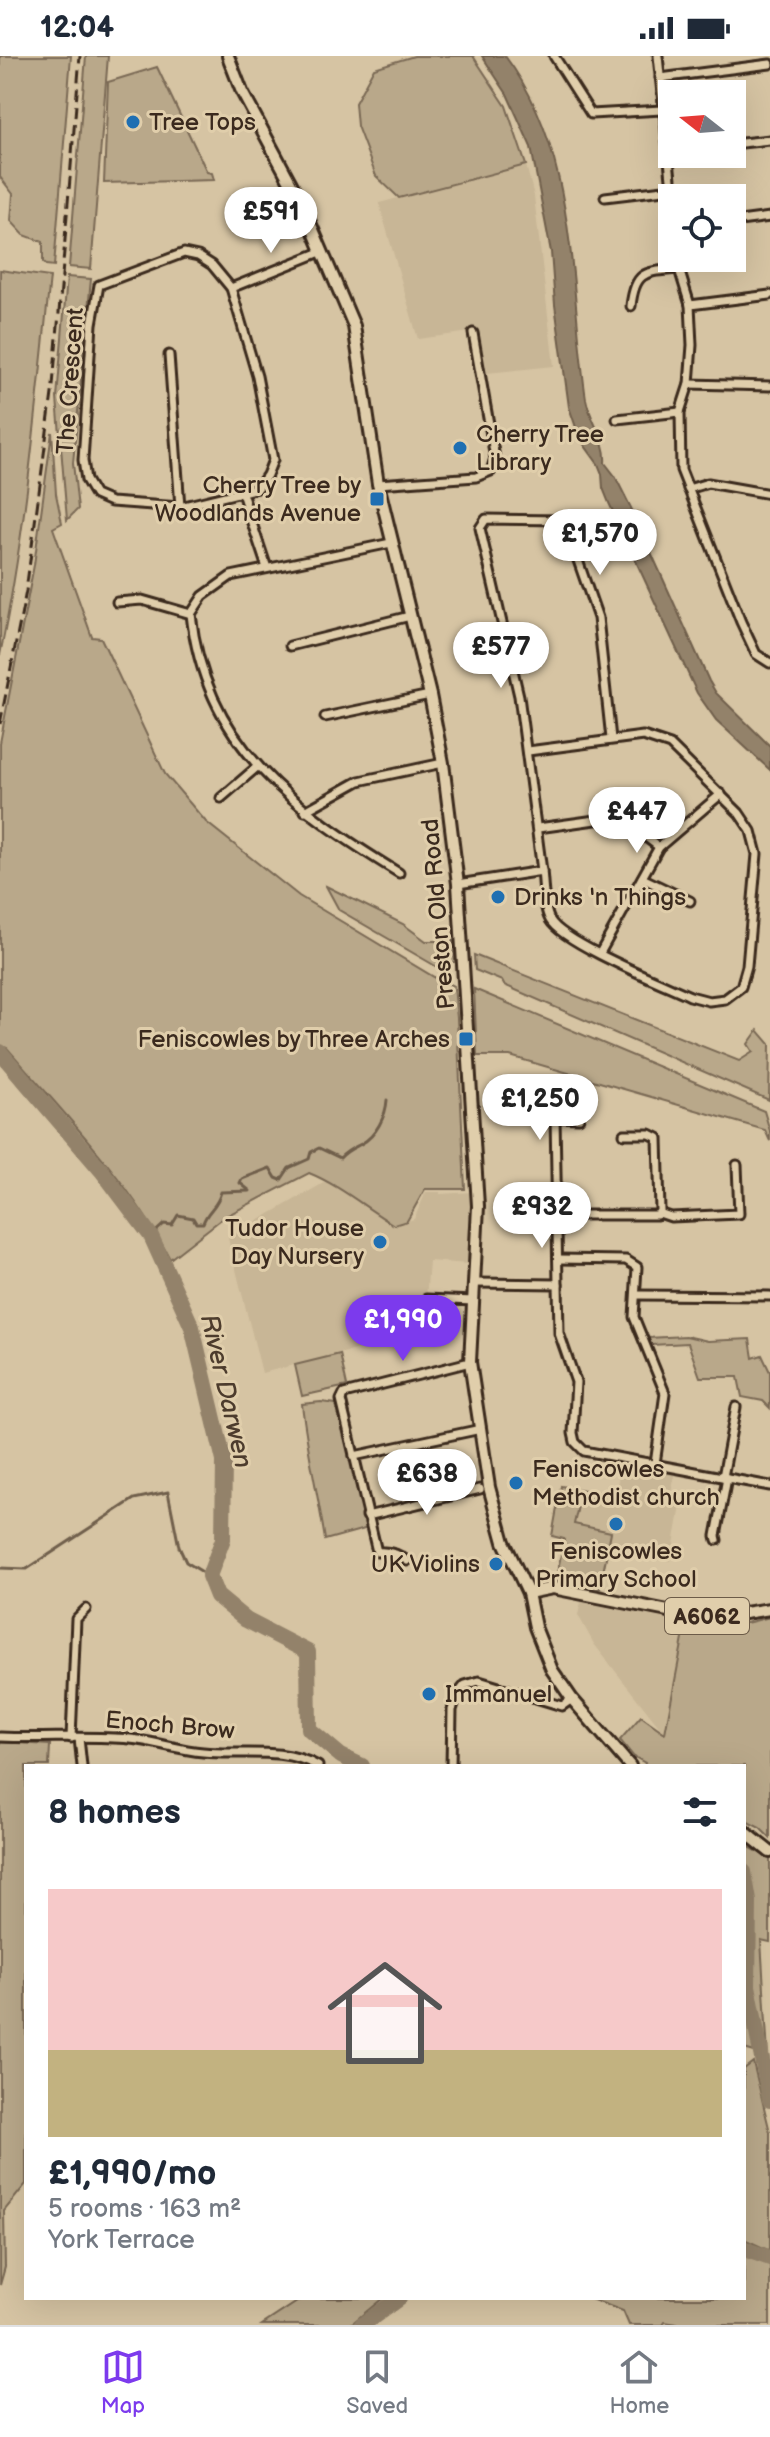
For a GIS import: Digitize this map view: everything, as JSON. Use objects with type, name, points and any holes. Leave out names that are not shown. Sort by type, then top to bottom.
[{"type":"main road","name":"Preston Old Road","points":[[228,56],[242,92],[276,153],[323,251],[354,326],[378,484],[430,695],[443,763],[458,884],[478,1206],[470,1362],[489,1487],[504,1542],[528,1593],[535,1627],[552,1670],[572,1699],[628,1764]]},
{"type":"main road","name":"A6062","points":[[528,1593],[553,1588],[678,1613],[719,1617],[770,1609]]},
{"type":"main road","points":[[746,1833],[770,1852]]},
{"type":"street","points":[[554,56],[591,114],[658,110]]},
{"type":"street","points":[[658,56],[660,78],[770,64]]},
{"type":"street","points":[[746,143],[770,140]]},
{"type":"street","points":[[605,197],[658,195]]},
{"type":"street","points":[[746,220],[770,217]]},
{"type":"street","points":[[231,288],[323,251]]},
{"type":"street","name":"The Crescent","points":[[184,253],[198,256],[212,265],[231,288],[257,376],[273,460],[267,475],[258,488],[180,507],[111,502],[95,495],[86,480],[83,460],[92,324],[99,285],[184,253]]},
{"type":"street","points":[[631,306],[633,287],[639,276],[658,271]]},
{"type":"street","points":[[680,272],[690,305],[692,345],[689,384],[680,412],[681,470],[756,654],[770,663]]},
{"type":"street","points":[[690,305],[770,295]]},
{"type":"street","points":[[378,484],[476,477],[491,471],[495,458],[473,333]]},
{"type":"street","points":[[169,355],[180,507]]},
{"type":"street","points":[[689,384],[770,386]]},
{"type":"street","points":[[617,419],[680,412]]},
{"type":"street","points":[[688,489],[708,483],[770,494]]},
{"type":"street","points":[[242,493],[267,568]]},
{"type":"street","points":[[528,751],[643,736],[670,745],[721,794],[751,831],[757,854],[747,966],[741,987],[725,999],[709,1001],[690,996],[556,929],[548,917],[519,696],[480,528],[486,519],[564,520],[598,618],[611,739]]},
{"type":"street","points":[[391,543],[231,576],[203,596],[191,614],[200,663],[214,698],[257,767],[305,811],[399,873]]},
{"type":"street","points":[[117,602],[142,600],[191,614]]},
{"type":"street","points":[[290,646],[410,616]]},
{"type":"street","points":[[325,717],[430,695]]},
{"type":"street","points":[[305,811],[359,781],[443,763]]},
{"type":"street","points":[[221,798],[257,767]]},
{"type":"street","points":[[600,953],[659,847],[721,794]]},
{"type":"street","points":[[538,828],[622,819],[659,847]]},
{"type":"street","points":[[458,884],[542,871]]},
{"type":"street","points":[[642,878],[690,901]]},
{"type":"street","points":[[579,1118],[555,1117],[559,1333],[576,1382],[575,1442],[584,1451],[770,1486]]},
{"type":"street","points":[[624,1134],[650,1134],[658,1138],[659,1213]]},
{"type":"street","points":[[517,1215],[654,1216],[659,1213],[671,1217],[739,1214],[737,1165]]},
{"type":"street","points":[[558,1259],[626,1260],[637,1267],[634,1317],[665,1393],[655,1464]]},
{"type":"street","points":[[475,1283],[558,1284]]},
{"type":"street","points":[[636,1295],[770,1296]]},
{"type":"street","points":[[426,1299],[474,1301]]},
{"type":"street","points":[[407,1561],[401,1555],[377,1552],[341,1400],[344,1394],[470,1362]]},
{"type":"street","points":[[717,1540],[736,1407]]},
{"type":"street","points":[[354,1456],[481,1429]]},
{"type":"street","points":[[367,1516],[480,1489]]},
{"type":"street","points":[[82,1764],[75,1738],[76,1619],[86,1609]]},
{"type":"street","points":[[451,1764],[452,1710],[457,1695],[465,1685],[479,1681],[562,1706],[572,1699]]},
{"type":"street","name":"Enoch Brow","points":[[0,1737],[130,1739],[199,1752],[268,1752],[306,1759],[315,1764]]},
{"type":"shaded area","points":[[0,56],[71,56],[54,266],[43,262],[43,242],[24,235],[11,221],[13,194],[0,177]]},
{"type":"shaded area","points":[[86,56],[108,56],[91,269],[69,267]]},
{"type":"shaded area","points":[[414,56],[473,56],[506,106],[526,165],[399,198],[376,176],[357,126],[355,103],[374,68]]},
{"type":"shaded area","points":[[482,56],[505,56],[529,94],[546,134],[566,220],[586,399],[601,438],[605,463],[632,510],[709,681],[716,693],[770,746],[770,770],[716,720],[697,693],[609,503],[598,464],[580,439],[569,407],[551,252],[531,147],[507,94]]},
{"type":"shaded area","points":[[157,67],[207,172],[212,173],[214,180],[104,183],[108,82]]},
{"type":"shaded area","points":[[526,165],[534,196],[554,366],[487,373],[478,331],[418,339],[379,203]]},
{"type":"shaded area","points":[[0,270],[50,277],[24,514],[0,655]]},
{"type":"shaded area","points":[[67,277],[91,279],[73,463],[78,509],[67,520],[57,398]]},
{"type":"shaded area","points":[[52,432],[56,494],[62,523],[53,528],[92,637],[101,638],[165,774],[206,822],[299,896],[454,986],[465,1189],[425,1189],[407,1221],[394,1225],[342,1190],[309,1173],[224,1217],[170,1259],[136,1203],[95,1149],[7,1048],[0,1045],[0,743],[34,565]]},
{"type":"shaded area","points":[[326,886],[403,924],[426,941],[453,941],[455,962],[443,962],[439,968],[339,910]]},
{"type":"shaded area","points":[[474,955],[739,1061],[753,1052],[748,1044],[758,1030],[770,1044],[769,1100],[504,985],[502,981],[475,970]]},
{"type":"shaded area","points":[[474,989],[764,1111],[770,1141],[765,1130],[510,1056],[477,1056]]},
{"type":"shaded area","points":[[327,1181],[394,1225],[414,1219],[426,1192],[473,1192],[475,1221],[470,1222],[468,1264],[429,1261],[427,1332],[262,1373],[228,1238]]},
{"type":"shaded area","points":[[686,1336],[708,1341],[750,1339],[753,1358],[762,1355],[770,1372],[770,1408],[763,1401],[742,1397],[738,1377],[700,1377],[688,1343],[651,1345],[648,1338]]},
{"type":"shaded area","points":[[340,1354],[347,1386],[302,1396],[295,1365]]},
{"type":"shaded area","points":[[302,1404],[336,1404],[368,1528],[325,1540]]},
{"type":"shaded area","name":"Feniscowles Primary School","points":[[621,1465],[675,1473],[669,1504],[681,1506],[671,1561],[608,1548],[600,1588],[556,1580],[564,1539],[552,1536],[561,1486],[615,1495]]},
{"type":"shaded area","points":[[561,1486],[615,1495],[614,1502],[580,1497],[574,1524],[611,1532],[600,1588],[556,1580],[564,1539],[552,1536]]},
{"type":"shaded area","name":"Feniscowles Primary School","points":[[581,1602],[686,1623],[664,1733],[594,1644],[578,1615]]},
{"type":"shaded area","points":[[770,1617],[770,1838],[746,1821],[746,1764],[645,1764],[633,1756],[620,1740],[641,1716],[665,1733],[686,1623],[746,1623]]},
{"type":"shaded area","points":[[0,1742],[50,1745],[49,1764],[24,1764],[24,2186],[4,2211],[5,2267],[0,2285]]},
{"type":"shaded area","points":[[746,1845],[770,1859],[770,1942],[761,1940],[768,2056],[746,2050]]},
{"type":"shaded area","points":[[753,2062],[770,2132],[768,2250],[746,2240],[746,2067]]},
{"type":"shaded area","points":[[746,2253],[770,2265],[770,2325],[684,2325],[665,2322],[663,2325],[629,2325],[623,2311],[593,2300],[746,2300]]},
{"type":"shaded area","points":[[300,2300],[381,2300],[350,2325],[262,2325]]},
{"type":"waterway","name":"River Darwen","points":[[0,1052],[102,1171],[151,1236],[192,1327],[224,1461],[223,1539],[209,1576],[217,1596],[246,1620],[308,1652],[309,1729],[341,1756],[358,1764]]},
{"type":"waterway","points":[[151,1236],[164,1224],[172,1225],[178,1215],[203,1223],[221,1192],[250,1191],[240,1183],[242,1179],[270,1168],[281,1180],[289,1168],[309,1159],[311,1152],[319,1148],[340,1158],[376,1131],[387,1100]]},
{"type":"waterway","points":[[0,1568],[27,1569],[134,1499],[168,1492],[179,1547],[186,1562],[209,1576]]},
{"type":"waterway","name":"River Darwen","points":[[746,1884],[749,1901],[748,1986],[770,2100]]},
{"type":"waterway","name":"River Darwen","points":[[746,2250],[770,2258]]},
{"type":"waterway","name":"River Darwen","points":[[362,2325],[396,2300]]},
{"type":"railway","points":[[0,724],[26,591],[53,386],[80,56]]},
{"type":"place","name":"Tree Tops","points":[[133,122]]},
{"type":"place","name":"Cherry Tree Library","points":[[460,448]]},
{"type":"place","name":"Cherry Tree by Woodlands Avenue","points":[[377,499]]},
{"type":"place","name":"Drinks 'n Things","points":[[498,897]]},
{"type":"place","name":"Feniscowles by Three Arches","points":[[466,1039]]},
{"type":"place","name":"Tudor House Day Nursery","points":[[380,1242]]},
{"type":"place","name":"Feniscowles Methodist church","points":[[516,1483]]},
{"type":"place","name":"Feniscowles Primary School","points":[[616,1524]]},
{"type":"place","name":"UK Violins","points":[[496,1564]]},
{"type":"place","name":"Immanuel","points":[[429,1694]]}]
